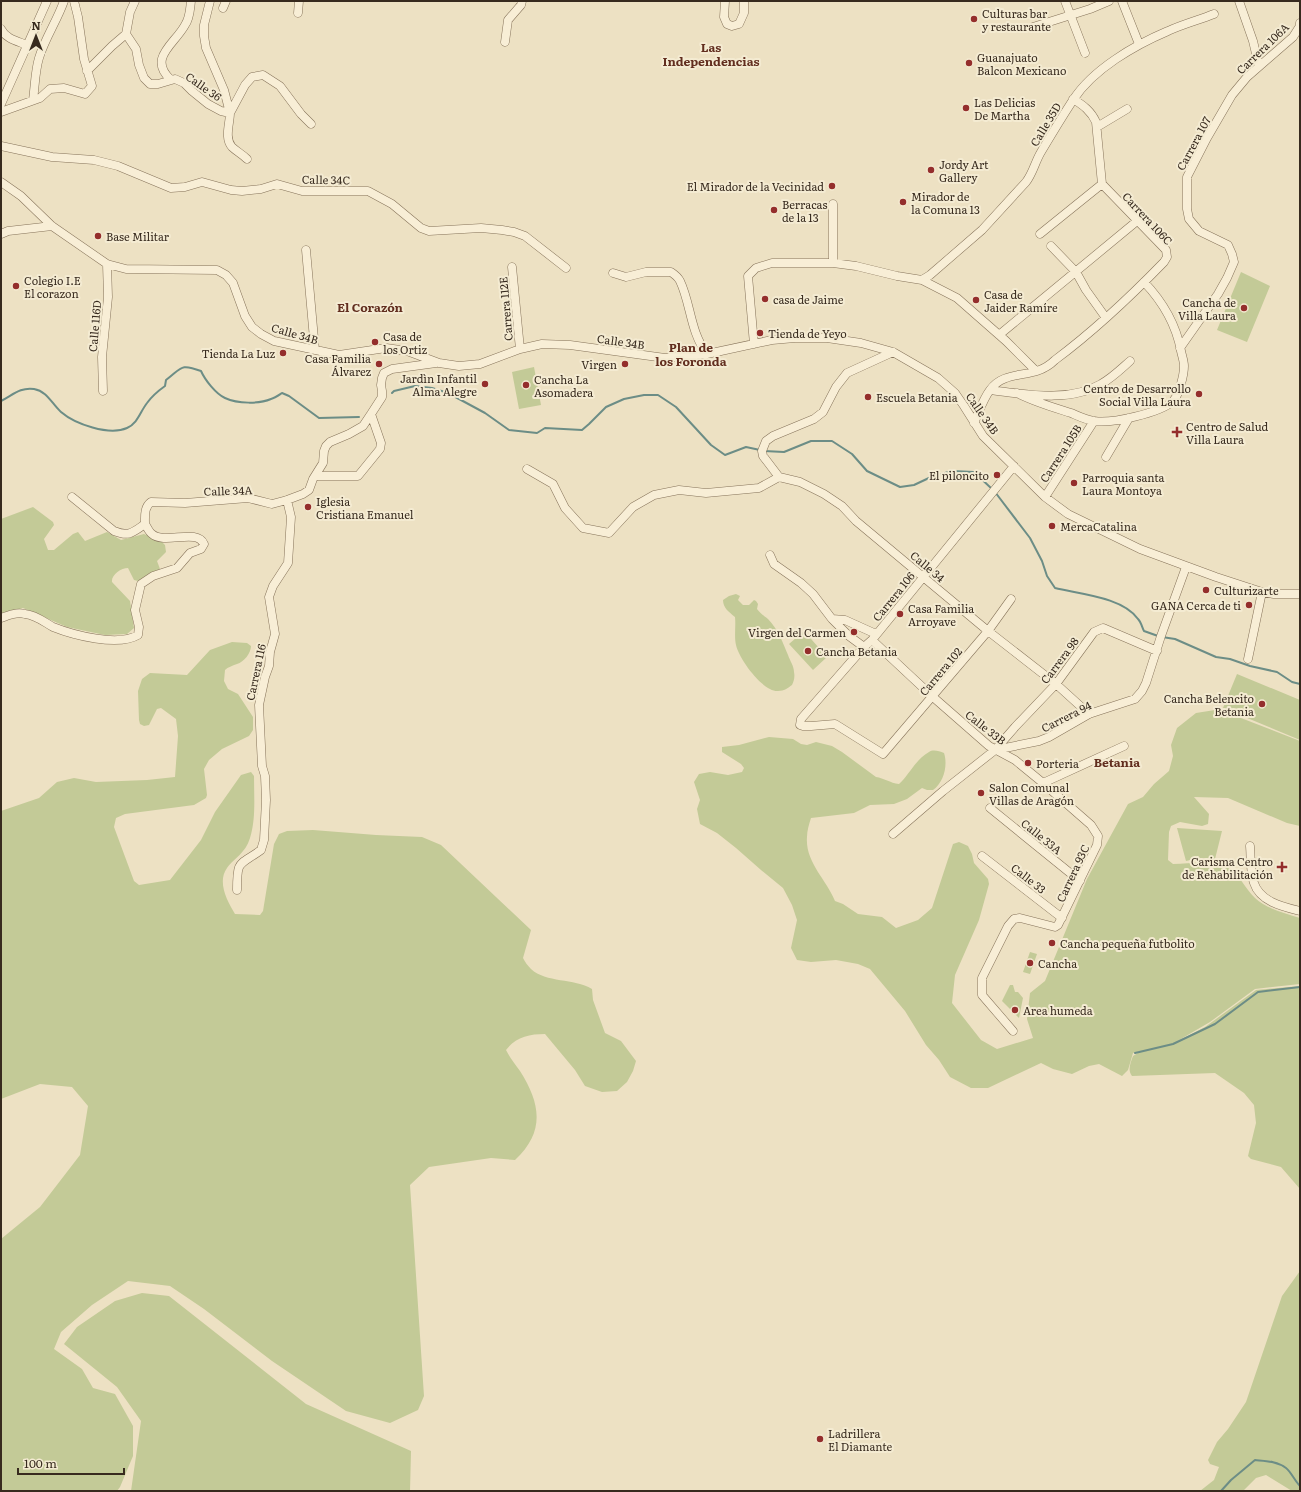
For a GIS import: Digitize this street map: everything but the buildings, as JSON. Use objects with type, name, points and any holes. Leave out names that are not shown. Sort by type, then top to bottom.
[{"type":"street","points":[[1,104],[47,1]]},
{"type":"street","points":[[33,100],[36,70],[39,58],[64,1]]},
{"type":"street","points":[[1,112],[40,98],[50,89],[64,88],[85,94],[92,86],[84,59],[78,17],[74,1]]},
{"type":"street","points":[[87,71],[126,34],[130,12],[135,1]]},
{"type":"street","points":[[171,80],[166,76],[162,66],[162,57],[185,26],[189,16],[191,1]]},
{"type":"street","points":[[210,1],[204,25],[206,48],[221,80],[230,113]]},
{"type":"street","points":[[298,13],[299,1]]},
{"type":"street","points":[[505,42],[508,20],[521,5],[522,1]]},
{"type":"street","points":[[725,1],[724,17],[726,24],[732,26],[739,24],[744,13],[744,1]]},
{"type":"street","points":[[1065,1],[1085,53]]},
{"type":"street","points":[[1033,27],[1109,1]]},
{"type":"street","points":[[1122,1],[1140,44]]},
{"type":"street","points":[[1239,1],[1259,66]]},
{"type":"street","name":"Calle 35D","points":[[922,280],[930,275],[982,230],[1026,182],[1031,175],[1034,164],[1040,152],[1073,99],[1097,73],[1140,44],[1170,30],[1214,14]]},
{"type":"street","name":"Carrera 106A","points":[[1238,89],[1247,76],[1293,37],[1300,26],[1300,23]]},
{"type":"street","points":[[1,29],[6,36],[27,45]]},
{"type":"street","name":"Calle 36","points":[[126,34],[136,49],[139,65],[144,78],[150,84],[158,84],[175,79],[184,82],[192,91],[208,104],[221,111],[230,113],[230,124],[227,137],[232,147],[247,159]]},
{"type":"street","points":[[230,113],[245,85],[252,77],[263,75],[280,86],[301,114],[311,124]]},
{"type":"street","name":"Carrera 107","points":[[1180,348],[1218,294],[1234,262],[1228,245],[1199,231],[1189,219],[1186,184],[1187,177],[1207,138],[1219,119],[1226,104],[1238,89]]},
{"type":"street","points":[[1040,234],[1102,184],[1096,122],[1090,112],[1073,99]]},
{"type":"street","points":[[1097,127],[1127,108]]},
{"type":"street","name":"Calle 34C","points":[[1,146],[52,157],[94,160],[118,166],[171,188],[185,187],[202,182],[231,190],[242,191],[261,189],[273,184],[302,191],[368,191],[392,204],[421,228],[429,231],[481,228],[514,232],[525,236],[566,268]]},
{"type":"street","name":"Calle 34B","points":[[1,182],[21,196],[52,226],[107,264],[126,269],[218,270],[226,275],[233,283],[245,316],[252,327],[274,341],[314,350],[339,354],[386,348],[407,352],[439,363],[459,366],[480,364],[520,349],[542,344],[570,345],[665,358],[707,354],[772,340],[827,338],[861,343],[893,352],[938,378],[955,393],[983,436],[1045,497],[1068,514],[1140,549],[1186,567],[1262,592],[1274,594],[1300,594]]},
{"type":"street","name":"Carrera 106C","points":[[990,390],[1001,379],[1036,371],[1056,360],[1106,318],[1164,262],[1167,257],[1166,250],[1136,221],[1102,184]]},
{"type":"street","points":[[832,204],[833,263]]},
{"type":"street","points":[[999,335],[1136,221]]},
{"type":"street","points":[[1,234],[8,231],[52,226]]},
{"type":"street","points":[[1051,246],[1076,272],[1086,290],[1106,318]]},
{"type":"street","points":[[306,250],[314,350]]},
{"type":"street","points":[[754,344],[748,276],[756,268],[772,263],[833,263],[856,266],[897,276],[922,280],[957,298],[999,335],[1036,371]]},
{"type":"street","name":"Calle 116D","points":[[103,390],[102,357],[108,297],[107,264]]},
{"type":"street","name":"Carrera 112E","points":[[512,267],[520,349]]},
{"type":"street","points":[[613,273],[626,277],[646,272],[671,272],[680,279],[696,334],[700,344],[707,354]]},
{"type":"street","name":"Carrera 105B","points":[[1017,393],[1029,400],[1094,421],[1114,421],[1129,418],[1160,408],[1173,400],[1181,385],[1184,367],[1180,348],[1171,319],[1164,306],[1144,282]]},
{"type":"street","points":[[527,469],[554,484],[565,508],[583,528],[609,533],[632,507],[654,495],[679,490],[706,493],[758,488],[779,477],[763,456],[762,451],[766,441],[773,436],[814,419],[823,412],[836,386],[847,373],[893,352]]},
{"type":"street","points":[[974,423],[990,390],[1017,393],[1070,394],[1089,390],[1102,384],[1130,361]]},
{"type":"street","name":"Calle 34A","points":[[145,524],[145,512],[148,504],[151,502],[185,503],[248,498],[272,504],[303,494],[309,490],[313,479],[323,463],[326,446],[330,442],[363,426],[382,397],[381,385],[384,374],[392,368],[439,363]]},
{"type":"street","points":[[316,476],[358,476],[380,449],[381,443],[371,414]]},
{"type":"street","points":[[1106,457],[1129,418]]},
{"type":"street","name":"Carrera 105B","points":[[1045,497],[1094,421]]},
{"type":"street","name":"Carrera 106","points":[[883,754],[834,724],[803,726],[800,725],[801,719],[874,637],[922,576],[999,482],[1014,466]]},
{"type":"street","name":"Calle 34","points":[[779,477],[800,482],[824,494],[842,506],[856,521],[988,631],[1056,684],[1089,714]]},
{"type":"street","points":[[1,618],[17,613],[27,614],[71,633],[98,639],[126,639],[138,635],[139,627],[135,610],[141,584],[153,576],[177,568],[190,553],[201,549],[204,544],[201,540],[192,537],[158,537],[153,535],[145,524],[130,535],[121,534],[114,531],[72,497]]},
{"type":"street","name":"Carrera 116","points":[[238,890],[237,871],[243,861],[261,850],[264,840],[266,800],[265,776],[262,766],[259,705],[275,634],[269,597],[273,586],[288,563],[291,517],[287,500]]},
{"type":"street","points":[[770,555],[774,564],[801,583],[813,594],[832,619],[849,636],[864,647]]},
{"type":"street","name":"Carrera 94","points":[[893,834],[943,791],[995,750],[1039,741],[1049,737],[1089,714],[1134,699],[1142,692],[1186,567]]},
{"type":"street","points":[[1248,658],[1262,592]]},
{"type":"street","name":"Carrera 102","points":[[883,754],[988,631],[1011,599]]},
{"type":"street","name":"Calle 33B","points":[[832,619],[846,620],[874,637],[933,697],[995,750],[1015,760],[1044,783],[1091,825]]},
{"type":"street","name":"Carrera 98","points":[[995,750],[1056,684],[1094,632],[1103,628],[1158,648]]},
{"type":"street","points":[[1044,783],[1124,746]]},
{"type":"street","name":"Calle 33A","points":[[990,808],[1080,881]]},
{"type":"street","name":"Carrera 93C","points":[[1013,1031],[982,995],[982,978],[1008,926],[1014,919],[1020,918],[1055,927],[1058,925],[1097,845],[1098,836],[1091,825]]},
{"type":"street","points":[[1250,846],[1253,883],[1258,892],[1267,900],[1300,911]]},
{"type":"street","name":"Calle 33","points":[[982,856],[1062,918]]},
{"type":"green space","name":"Cancha de Villa Laura","points":[[1241,272],[1270,286],[1247,342],[1217,330]]},
{"type":"green space","name":"Cancha La Asomadera","points":[[534,367],[541,405],[519,409],[512,372]]},
{"type":"green space","points":[[33,507],[53,522],[54,525],[44,539],[48,550],[54,550],[73,534],[78,532],[85,541],[107,532],[121,540],[144,534],[162,542],[165,545],[166,552],[157,561],[160,569],[138,581],[134,580],[128,568],[125,568],[115,574],[112,579],[112,582],[130,601],[134,628],[127,634],[105,635],[67,627],[23,608],[1,614],[1,519]]},
{"type":"green space","points":[[736,594],[740,596],[738,600],[743,605],[749,605],[754,600],[756,601],[758,604],[757,609],[772,623],[780,636],[794,670],[792,685],[786,689],[778,691],[772,690],[759,681],[752,674],[738,651],[735,642],[735,617],[725,608],[723,603],[723,600]]},
{"type":"green space","name":"Cancha Betania","points":[[804,631],[827,657],[813,670],[789,644]]},
{"type":"green space","points":[[232,642],[247,643],[251,646],[245,659],[225,670],[224,681],[228,689],[238,694],[253,717],[253,730],[249,736],[222,749],[209,760],[204,769],[207,795],[206,798],[194,805],[125,814],[116,818],[114,827],[134,881],[139,885],[170,880],[201,840],[215,812],[241,775],[251,772],[254,776],[252,831],[243,852],[227,868],[223,879],[226,897],[235,914],[260,915],[263,911],[274,844],[279,834],[287,831],[313,830],[422,837],[441,845],[531,930],[523,958],[531,969],[552,979],[577,983],[592,989],[593,1000],[605,1033],[621,1041],[636,1061],[627,1082],[617,1091],[602,1092],[585,1086],[575,1070],[545,1034],[528,1036],[519,1039],[506,1050],[527,1083],[536,1106],[537,1117],[531,1139],[525,1149],[515,1160],[491,1158],[429,1167],[410,1185],[424,1396],[418,1410],[390,1423],[346,1411],[272,1361],[204,1309],[170,1286],[128,1281],[92,1305],[61,1332],[54,1349],[82,1369],[93,1388],[115,1394],[133,1426],[133,1456],[120,1487],[117,1491],[1,1491],[1,1239],[40,1207],[80,1155],[88,1106],[72,1087],[40,1084],[1,1099],[1,811],[39,798],[57,782],[74,778],[96,782],[147,780],[175,777],[178,736],[176,719],[161,708],[157,709],[149,725],[144,726],[140,724],[138,691],[142,679],[150,673],[187,675],[210,650]]},
{"type":"green space","name":"Cancha Belencito Betania","points":[[1237,674],[1300,700],[1300,740],[1223,708]]},
{"type":"green space","points":[[1215,710],[1228,713],[1300,741],[1300,826],[1287,823],[1228,798],[1194,797],[1209,814],[1208,824],[1202,826],[1180,822],[1171,826],[1169,832],[1168,860],[1173,864],[1208,863],[1221,865],[1228,868],[1236,874],[1251,894],[1260,902],[1276,910],[1300,918],[1300,984],[1255,989],[1210,1022],[1174,1043],[1205,1027],[1256,990],[1300,986],[1300,1189],[1281,1167],[1251,1159],[1248,1156],[1256,1123],[1254,1105],[1244,1093],[1215,1073],[1132,1076],[1130,1063],[1128,1070],[1122,1076],[1099,1064],[1089,1066],[1072,1074],[1053,1069],[1041,1063],[988,1088],[971,1088],[950,1077],[939,1060],[926,1045],[905,1011],[870,969],[858,964],[836,960],[811,962],[797,960],[791,948],[797,920],[792,905],[783,888],[717,833],[700,824],[697,809],[700,800],[694,782],[699,774],[710,772],[728,775],[742,772],[744,768],[741,764],[722,752],[722,747],[739,745],[769,737],[793,739],[801,744],[807,745],[816,742],[832,746],[876,777],[899,784],[924,755],[931,751],[944,753],[946,763],[944,773],[940,783],[933,790],[922,788],[907,799],[894,804],[870,805],[854,813],[811,818],[807,832],[807,846],[809,854],[817,870],[835,901],[843,904],[858,914],[882,917],[896,928],[918,920],[932,908],[953,844],[959,842],[968,846],[974,863],[988,879],[989,884],[979,920],[955,975],[952,1003],[981,1040],[997,1049],[1033,1038],[1027,1019],[1030,993],[1045,981],[1087,879],[1128,804],[1143,797],[1154,784],[1169,771],[1173,756],[1171,745],[1177,728],[1196,713]],"holes":[[[1141,1051],[1133,1056],[1130,1063],[1133,1053]]]},
{"type":"green space","points":[[1177,828],[1222,831],[1215,859],[1199,858],[1186,861]]},
{"type":"green space","name":"Cancha","points":[[1030,952],[1037,954],[1030,974],[1023,972]]},
{"type":"green space","name":"Area humeda","points":[[1010,985],[1013,985],[1015,992],[1018,992],[1023,998],[1019,1018],[1002,1001]]},
{"type":"green space","points":[[1300,1271],[1300,1491],[1292,1491],[1266,1475],[1256,1478],[1243,1491],[1200,1491],[1214,1480],[1219,1467],[1210,1464],[1208,1460],[1217,1442],[1228,1429],[1246,1402],[1282,1296]]},
{"type":"green space","points":[[142,1293],[169,1296],[306,1404],[411,1451],[410,1491],[131,1491],[141,1421],[117,1387],[64,1344],[77,1327],[115,1301]]},
{"type":"waterway","points":[[1,401],[21,390],[39,390],[49,398],[61,412],[75,421],[92,428],[111,431],[120,430],[127,428],[134,423],[149,400],[165,386],[166,380],[182,368],[189,367],[201,371],[215,390],[230,400],[248,403],[261,402],[272,399],[282,393],[289,396],[319,418],[359,417]]},
{"type":"waterway","points":[[392,393],[394,391],[415,386],[432,388],[448,393],[485,413],[509,430],[537,433],[545,428],[582,430],[606,407],[624,399],[644,395],[658,395],[676,407],[711,445],[725,455],[746,447],[760,450]]},
{"type":"waterway","points":[[764,451],[784,452],[811,441],[832,441],[852,454],[867,471],[900,487],[914,485],[931,477],[952,471],[974,472],[992,489]]},
{"type":"waterway","points":[[995,492],[1030,538],[1042,561],[1047,576],[1055,588],[1100,598],[1122,606],[1138,619],[1144,631],[1158,636]]},
{"type":"waterway","points":[[1162,637],[1175,639],[1216,657],[1230,659],[1250,666],[1277,672],[1292,682],[1300,684]]},
{"type":"waterway","points":[[1135,1053],[1173,1044],[1215,1024],[1258,992],[1300,987]]},
{"type":"waterway","points":[[1221,1491],[1231,1480],[1255,1460],[1279,1464],[1288,1470],[1300,1486]]},
{"type":"place","name":"Culturas bar y restaurante","points":[[974,19]]},
{"type":"place","name":"Guanajuato Balcon Mexicano","points":[[969,63]]},
{"type":"place","name":"Las Delicias De Martha","points":[[966,108]]},
{"type":"place","name":"Jordy Art Gallery","points":[[931,170]]},
{"type":"place","name":"El Mirador de la Vecinidad","points":[[832,186]]},
{"type":"place","name":"Mirador de la Comuna 13","points":[[903,202]]},
{"type":"place","name":"Berracas de la 13","points":[[774,210]]},
{"type":"place","name":"Base Militar","points":[[98,236]]},
{"type":"place","name":"Colegio I.E El corazon","points":[[16,286]]},
{"type":"place","name":"casa de Jaime","points":[[765,299]]},
{"type":"place","name":"Casa de Jaider Ramíre","points":[[976,300]]},
{"type":"place","name":"Cancha de Villa Laura","points":[[1244,308]]},
{"type":"place","name":"Tienda de Yeyo","points":[[760,333]]},
{"type":"place","name":"Casa de los Ortiz","points":[[375,342]]},
{"type":"place","name":"Tienda La Luz","points":[[283,353]]},
{"type":"place","name":"Casa Familia Álvarez","points":[[379,364]]},
{"type":"place","name":"Virgen","points":[[625,364]]},
{"type":"place","name":"Jardìn Infantil Alma Alegre","points":[[485,384]]},
{"type":"place","name":"Cancha La Asomadera","points":[[526,385]]},
{"type":"place","name":"Centro de Desarrollo Social Villa Laura","points":[[1199,394]]},
{"type":"place","name":"Escuela Betania","points":[[868,397]]},
{"type":"place","name":"Centro de Salud Villa Laura","points":[[1177,432]]},
{"type":"place","name":"El piloncito","points":[[997,475]]},
{"type":"place","name":"Parroquia santa Laura Montoya","points":[[1074,483]]},
{"type":"place","name":"Iglesia Cristiana Emanuel","points":[[308,507]]},
{"type":"place","name":"MercaCatalina","points":[[1052,526]]},
{"type":"place","name":"Culturizarte","points":[[1206,590]]},
{"type":"place","name":"GANA Cerca de ti","points":[[1249,605]]},
{"type":"place","name":"Casa Familia Arroyave","points":[[900,614]]},
{"type":"place","name":"Virgen del Carmen","points":[[854,632]]},
{"type":"place","name":"Cancha Betania","points":[[808,651]]},
{"type":"place","name":"Cancha Belencito Betania","points":[[1262,704]]},
{"type":"place","name":"Porteria","points":[[1028,763]]},
{"type":"place","name":"Salon Comunal Villas de Aragón","points":[[981,793]]},
{"type":"place","name":"Carisma Centro de Rehabilitación","points":[[1282,867]]},
{"type":"place","name":"Cancha pequeña futbolito","points":[[1052,943]]},
{"type":"place","name":"Cancha","points":[[1030,963]]},
{"type":"place","name":"Area humeda","points":[[1015,1010]]},
{"type":"place","name":"Ladrillera El Diamante","points":[[820,1439]]},
{"type":"district","name":"Las Independencias","points":[[711,54]]},
{"type":"district","name":"El Corazón","points":[[370,307]]},
{"type":"district","name":"Plan de los Foronda","points":[[691,354]]},
{"type":"district","name":"Betania","points":[[1117,762]]}]
